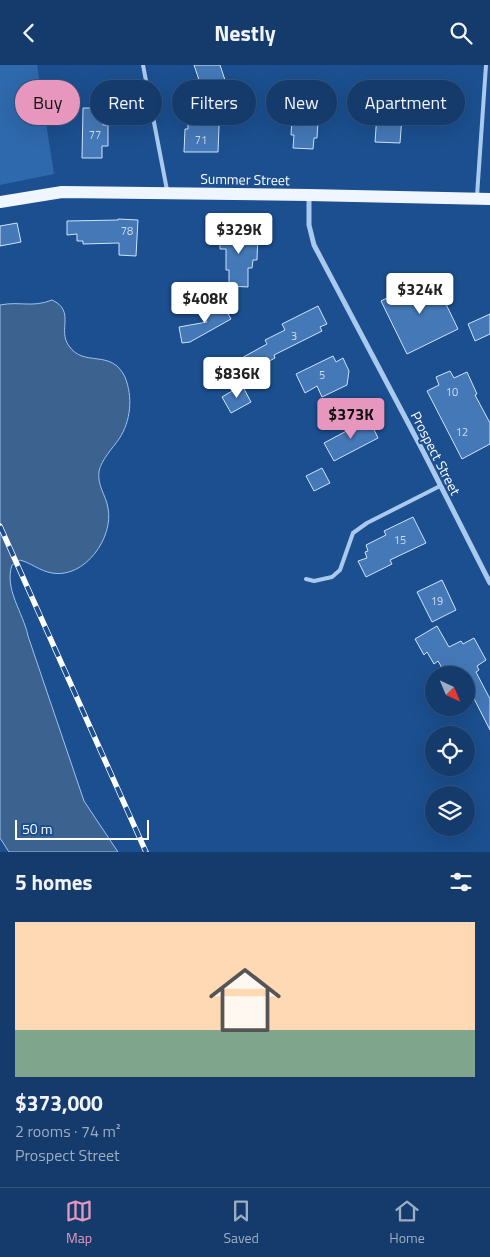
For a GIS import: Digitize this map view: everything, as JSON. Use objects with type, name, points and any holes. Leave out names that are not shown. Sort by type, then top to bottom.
[{"type":"main road","name":"Summer Street","points":[[0,202],[62,192],[490,199]]},
{"type":"street","name":"Prospect Street","points":[[309,195],[309,225],[314,245],[490,583]]},
{"type":"lane","points":[[142,65],[167,193]]},
{"type":"lane","points":[[476,198],[486,65]]},
{"type":"lane","points":[[306,579],[314,581],[332,577],[340,570],[352,533],[367,523],[440,486]]},
{"type":"shaded area","points":[[0,65],[37,65],[39,80],[15,80],[15,125],[46,125],[54,174],[0,185]]},
{"type":"shaded area","points":[[52,300],[59,304],[65,315],[65,334],[69,346],[82,356],[105,360],[119,368],[128,385],[130,409],[123,432],[105,458],[99,471],[100,486],[107,503],[109,519],[102,543],[95,554],[86,563],[64,573],[48,572],[20,560],[12,565],[10,583],[84,801],[118,852],[9,852],[0,838],[0,305],[38,304]]},
{"type":"building","points":[[194,65],[220,65],[225,80],[199,80]]},
{"type":"building","points":[[83,108],[90,108],[90,125],[108,125],[108,146],[102,146],[102,158],[82,158]]},
{"type":"building","points":[[188,125],[219,125],[218,152],[184,152],[185,129],[188,129]]},
{"type":"building","points":[[292,125],[318,125],[317,138],[314,138],[313,149],[293,148],[294,135],[291,135]]},
{"type":"building","points":[[376,125],[401,125],[400,143],[375,142]]},
{"type":"building","points":[[138,220],[136,256],[119,255],[119,243],[83,244],[83,241],[77,241],[77,234],[67,235],[67,221]]},
{"type":"building","points":[[17,223],[21,242],[0,246],[0,226]]},
{"type":"building","points":[[227,228],[248,229],[248,233],[258,234],[257,260],[253,260],[252,268],[248,268],[248,287],[229,286],[229,270],[226,270],[226,249],[220,249],[220,234],[227,235]]},
{"type":"building","points":[[432,275],[458,329],[407,354],[381,301]]},
{"type":"building","points":[[222,303],[231,319],[190,342],[182,343],[179,327],[207,322],[202,314]]},
{"type":"building","points":[[318,306],[327,324],[320,327],[322,331],[274,355],[275,358],[258,367],[261,372],[240,384],[229,365],[267,344],[265,340],[285,330],[282,324]]},
{"type":"building","points":[[490,314],[490,334],[475,341],[468,324]]},
{"type":"building","points":[[333,356],[336,362],[343,358],[349,371],[347,385],[322,397],[317,386],[305,393],[296,374]]},
{"type":"building","points":[[450,371],[454,378],[467,372],[477,394],[475,395],[490,423],[490,444],[462,459],[427,391],[439,385],[436,377]]},
{"type":"building","points":[[242,385],[251,402],[231,413],[222,397]]},
{"type":"building","points":[[369,419],[378,438],[334,461],[324,443]]},
{"type":"building","points":[[322,468],[330,483],[314,491],[306,476]]},
{"type":"building","points":[[413,517],[426,543],[390,560],[392,564],[366,577],[358,561],[367,558],[365,552],[368,551],[366,545],[386,535],[384,531]]},
{"type":"building","points":[[442,580],[456,610],[432,622],[417,592]]},
{"type":"building","points":[[437,626],[449,647],[461,641],[463,644],[474,638],[486,660],[477,666],[479,670],[476,672],[490,699],[490,730],[475,701],[475,666],[441,666],[438,661],[434,664],[427,652],[424,655],[415,639]]},
{"type":"railway","points":[[0,526],[146,852]]}]
